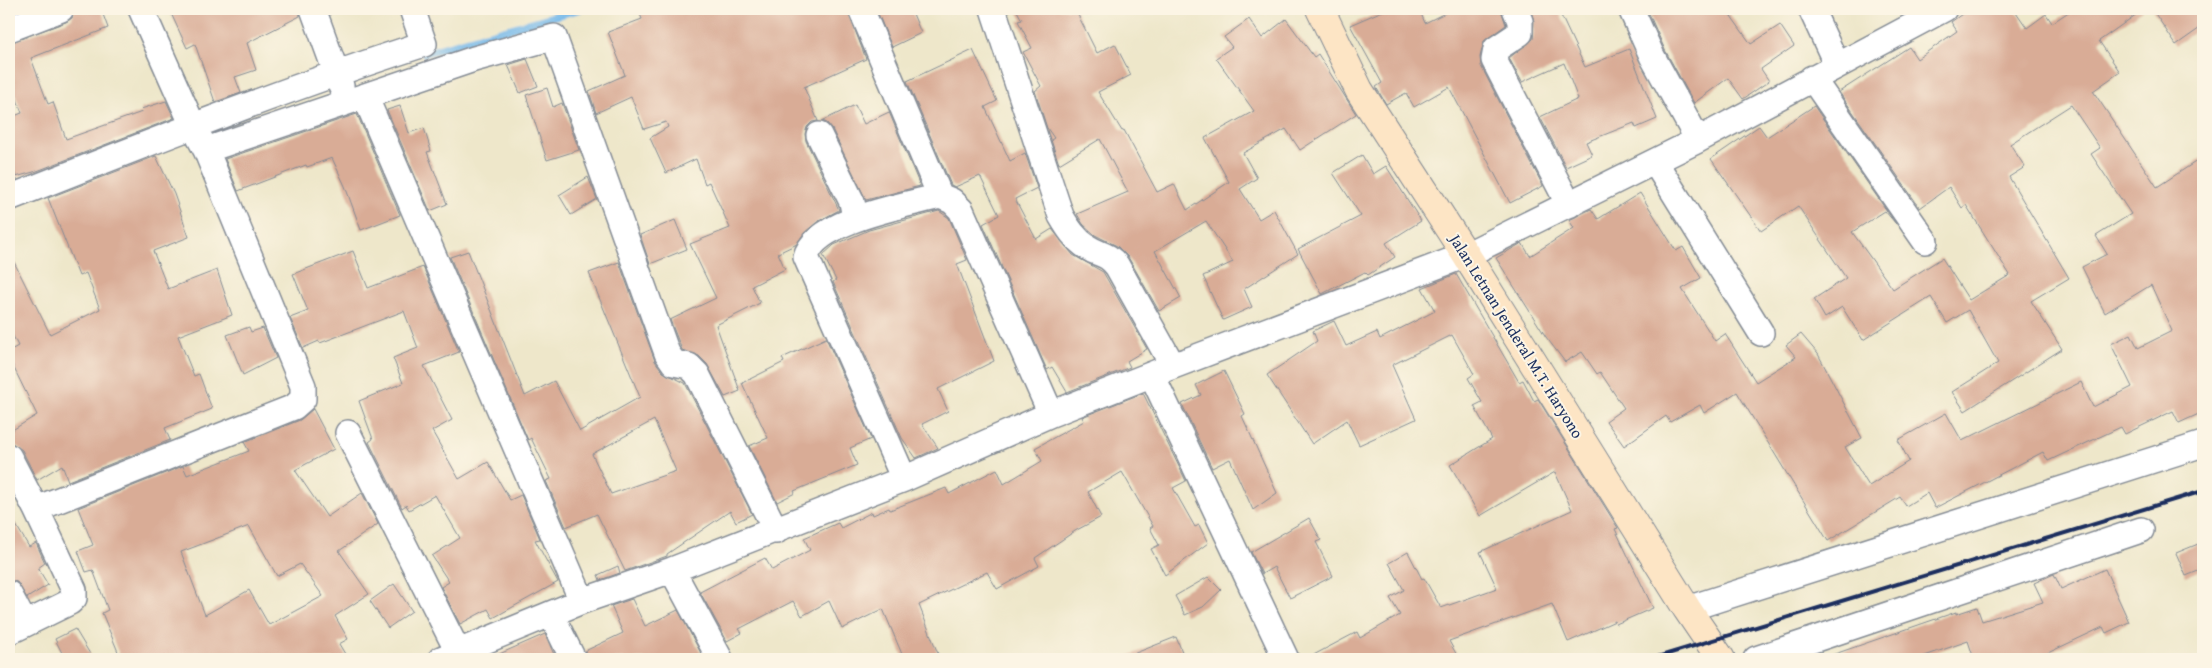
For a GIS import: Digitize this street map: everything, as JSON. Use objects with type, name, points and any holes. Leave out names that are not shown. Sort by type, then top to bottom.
[{"type":"main road","name":"Jalan Letnan Jenderal M.T. Haryono","points":[[1320,9],[1358,90],[1466,255],[1687,609],[1721,659]]},
{"type":"street","points":[[9,29],[61,9]]},
{"type":"street","points":[[36,509],[294,406],[303,399],[303,386],[199,137],[141,9]]},
{"type":"street","points":[[313,9],[337,74],[353,99],[582,600]]},
{"type":"street","points":[[199,137],[337,74],[424,44],[412,9]]},
{"type":"street","points":[[861,9],[940,196]]},
{"type":"street","points":[[993,9],[1061,216],[1070,232],[1087,248],[1110,257],[1118,266],[1286,659]]},
{"type":"street","points":[[1515,9],[1520,21],[1520,33],[1496,49],[1494,60],[1569,206]]},
{"type":"street","points":[[1630,9],[1652,56],[1698,140]]},
{"type":"street","points":[[1811,9],[1837,65]]},
{"type":"street","points":[[348,433],[450,656],[582,600],[672,570],[904,479],[1051,414],[1162,370],[1466,255],[1569,206],[1698,140],[1944,9]]},
{"type":"street","points":[[9,198],[199,137],[353,99],[474,59],[554,37],[667,353],[674,363],[689,366],[697,374],[776,530]]},
{"type":"street","points":[[1812,78],[1924,241]]},
{"type":"street","points":[[819,135],[852,202],[855,218]]},
{"type":"street","points":[[1655,162],[1761,333]]},
{"type":"street","points":[[904,479],[806,257],[808,247],[816,240],[855,218],[940,196],[952,200],[960,210],[1051,414]]},
{"type":"street","points":[[1687,609],[2203,444]]},
{"type":"street","points":[[9,457],[74,590],[74,598],[70,602],[17,628],[9,594]]},
{"type":"street","points":[[1756,659],[2141,530]]},
{"type":"street","points":[[672,570],[720,659]]},
{"type":"street","points":[[551,614],[573,659]]},
{"type":"building","points":[[75,9],[101,9],[108,28],[31,58],[48,104],[53,102],[66,139],[142,112],[141,109],[166,101],[174,118],[37,171],[16,177],[9,156],[9,118],[22,113],[9,78],[9,43],[66,22],[72,18]]},
{"type":"building","points":[[169,9],[299,9],[300,16],[247,43],[256,70],[235,77],[241,93],[215,102],[195,44],[187,48]]},
{"type":"building","points":[[638,9],[847,9],[866,59],[804,87],[818,121],[812,122],[807,127],[806,141],[839,210],[817,222],[804,233],[797,244],[778,253],[785,269],[752,286],[760,303],[716,325],[740,391],[725,397],[707,364],[699,356],[682,350],[670,320],[716,298],[690,244],[730,228],[709,182],[705,184],[696,159],[666,173],[650,138],[668,127],[666,122],[644,129],[631,97],[596,113],[589,91],[625,75],[608,32],[642,19]]},
{"type":"building","points":[[876,9],[911,9],[921,33],[892,47]]},
{"type":"building","points":[[1016,9],[1075,9],[1097,53],[1115,44],[1131,75],[1098,92],[1122,131],[1124,130],[1157,192],[1174,184],[1187,210],[1229,182],[1205,138],[1254,111],[1216,58],[1232,47],[1224,37],[1249,19],[1262,38],[1286,19],[1314,57],[1318,54],[1356,114],[1300,150],[1286,129],[1243,153],[1257,178],[1240,189],[1259,219],[1274,210],[1298,254],[1244,289],[1252,307],[1223,320],[1203,276],[1233,262],[1206,221],[1155,251],[1181,298],[1159,311],[1128,257],[1117,246],[1095,235],[1083,224],[1077,214],[1128,192],[1100,139],[1059,164],[1051,140],[1054,138],[1047,128],[1035,91],[1041,86],[1023,52],[1032,48],[1018,21],[1022,20]]},
{"type":"building","points":[[1387,9],[1419,9],[1425,23],[1453,9],[1501,9],[1506,25],[1484,41],[1480,57],[1481,66],[1543,186],[1510,203],[1449,87],[1414,107],[1406,93],[1386,104],[1376,87],[1382,83],[1350,25]]},
{"type":"building","points":[[1530,9],[1558,9],[1585,67],[1629,49],[1657,119],[1636,128],[1634,123],[1586,142],[1592,155],[1566,167],[1540,117],[1578,99],[1564,63],[1522,82],[1509,58],[1533,39],[1534,21]]},
{"type":"building","points":[[1647,9],[1726,9],[1751,44],[1780,25],[1794,46],[1761,69],[1769,81],[1743,99],[1728,78],[1694,103],[1665,50]]},
{"type":"building","points":[[1969,9],[2014,9],[2027,28],[2046,14],[2052,23],[2073,9],[2144,9],[2099,41],[2120,72],[2093,91],[2157,187],[2203,157],[2203,412],[2179,423],[2173,411],[2125,434],[2121,427],[2048,461],[2043,452],[1935,508],[1927,493],[1906,506],[1900,497],[1828,541],[1737,392],[1704,413],[1700,405],[1670,422],[1666,416],[1624,446],[1606,421],[1624,408],[1600,372],[1597,374],[1582,352],[1565,362],[1546,337],[1496,258],[1522,243],[1530,256],[1574,228],[1569,220],[1591,209],[1598,219],[1640,193],[1676,251],[1683,247],[1701,278],[1682,289],[1715,341],[1725,334],[1756,382],[1796,357],[1786,345],[1801,334],[1818,354],[1862,438],[1845,447],[1869,486],[1909,461],[1898,440],[1946,413],[1962,441],[2081,382],[2093,407],[2132,387],[2111,344],[2131,334],[2138,348],[2172,331],[2151,285],[2105,313],[2082,267],[2107,254],[2096,236],[2131,214],[2091,154],[2100,148],[2071,105],[2010,144],[2025,167],[2009,177],[2069,278],[2031,301],[2062,349],[1965,411],[1952,392],[1998,363],[1968,310],[1947,323],[1931,297],[1863,340],[1842,307],[1825,318],[1814,299],[1846,278],[1798,206],[1761,231],[1711,159],[1759,126],[1767,137],[1814,106],[1896,224],[1885,211],[1852,232],[1893,289],[1942,258],[1969,300],[2010,275],[1966,205],[1962,208],[1949,187],[1920,208],[1839,92],[1909,47],[1917,59],[1957,31],[1951,22]]},
{"type":"building","points":[[2152,9],[2203,9],[2203,26],[2176,45]]},
{"type":"building","points":[[973,50],[997,101],[985,107],[1010,161],[1025,153],[1037,188],[1015,199],[1036,239],[1052,229],[1073,255],[1103,272],[1147,349],[1127,361],[1130,367],[1067,392],[1052,367],[1047,370],[983,224],[999,215],[980,176],[955,187],[951,185],[907,81]]},
{"type":"building","points":[[527,59],[538,86],[520,93],[508,65]]},
{"type":"building","points":[[547,88],[553,107],[562,103],[579,150],[547,160],[526,95]]},
{"type":"building","points":[[855,105],[864,124],[889,112],[920,186],[866,200],[832,129],[827,123],[822,121]]},
{"type":"building","points":[[400,106],[409,133],[424,128],[431,151],[427,152],[447,204],[430,211],[387,110]]},
{"type":"building","points":[[357,114],[400,215],[361,230],[345,186],[332,158],[307,167],[306,165],[238,191],[225,159]]},
{"type":"building","points":[[1362,155],[1373,174],[1386,166],[1421,221],[1386,243],[1395,257],[1368,275],[1365,272],[1322,294],[1298,249],[1361,216],[1333,173]]},
{"type":"building","points":[[156,156],[174,194],[189,237],[153,251],[168,289],[217,270],[232,315],[178,336],[194,376],[199,374],[212,409],[165,428],[170,440],[68,481],[62,465],[37,480],[22,450],[12,443],[9,438],[9,432],[37,415],[9,358],[9,351],[18,346],[9,328],[9,252],[50,334],[100,309],[86,273],[79,276],[48,198]]},
{"type":"building","points":[[588,177],[597,199],[571,215],[559,195]]},
{"type":"building","points":[[939,211],[949,218],[967,260],[957,264],[994,361],[938,389],[948,411],[922,424],[938,448],[916,458],[902,438],[833,282],[836,280],[823,255],[834,245],[869,230]]},
{"type":"building","points":[[675,220],[687,249],[650,264],[640,235]]},
{"type":"building","points":[[353,251],[368,288],[423,267],[459,352],[424,366],[452,420],[432,431],[459,479],[488,462],[510,500],[521,495],[540,539],[535,540],[558,582],[493,618],[488,609],[460,624],[441,587],[449,582],[432,556],[460,538],[435,495],[409,510],[406,505],[402,508],[369,442],[373,439],[359,401],[403,383],[393,358],[418,348],[404,311],[303,348],[290,318],[308,311],[293,274]]},
{"type":"building","points":[[468,251],[525,396],[554,381],[580,431],[640,397],[589,273],[619,262],[655,361],[663,372],[685,383],[752,514],[736,522],[730,511],[667,554],[667,556],[625,571],[597,514],[566,527],[546,481],[551,479],[531,438],[528,440],[450,257]],"holes":[[[654,420],[676,471],[611,494],[592,454]]]},
{"type":"building","points":[[1456,274],[1519,382],[1523,380],[1534,401],[1538,399],[1618,528],[1615,529],[1653,608],[1616,624],[1615,621],[1568,642],[1552,604],[1449,641],[1459,659],[1306,659],[1357,632],[1360,638],[1400,615],[1390,598],[1404,590],[1389,563],[1408,552],[1422,579],[1424,578],[1441,608],[1497,588],[1480,552],[1572,510],[1555,472],[1480,516],[1450,465],[1492,439],[1474,406],[1482,402],[1468,378],[1474,374],[1452,335],[1392,365],[1416,419],[1359,445],[1347,420],[1312,444],[1267,375],[1317,341],[1313,331],[1334,321],[1346,346],[1377,332],[1380,339],[1435,311],[1422,288]]},
{"type":"building","points":[[249,327],[251,332],[263,328],[276,358],[243,375],[227,335]]},
{"type":"building","points":[[826,338],[871,439],[850,448],[857,465],[794,491],[795,493],[777,502],[749,446],[768,438],[742,383],[784,362],[782,358]]},
{"type":"building","points":[[1224,371],[1245,414],[1242,416],[1277,493],[1253,510],[1230,459],[1212,468],[1182,404],[1201,395],[1196,385]]},
{"type":"building","points":[[1143,393],[1186,481],[1173,488],[1195,527],[1199,525],[1208,543],[1165,575],[1151,549],[1159,545],[1150,528],[1153,526],[1122,472],[1088,492],[1101,517],[1075,531],[1035,558],[1039,566],[997,589],[987,572],[919,605],[940,659],[904,659],[883,609],[842,629],[829,601],[802,616],[793,601],[739,629],[742,633],[727,641],[700,592],[765,558],[772,570],[810,550],[804,538],[838,523],[841,528],[872,512],[873,515],[889,508],[890,510],[946,488],[949,494],[997,469],[1004,484],[1042,461],[1035,448],[1084,421],[1082,417]]},
{"type":"building","points":[[313,409],[334,449],[295,470],[327,517],[362,493],[378,524],[339,551],[369,594],[335,616],[348,639],[339,644],[348,659],[121,659],[102,613],[108,610],[93,570],[86,572],[78,551],[93,545],[78,508],[183,466],[187,475],[249,451],[244,442],[300,420]],"holes":[[[249,526],[277,576],[300,564],[323,596],[269,625],[249,590],[205,615],[181,552]]]},
{"type":"building","points":[[9,513],[29,547],[36,543],[45,563],[38,568],[48,585],[27,598],[17,582],[9,580]]},
{"type":"building","points":[[1309,518],[1321,540],[1316,542],[1333,576],[1290,598],[1274,567],[1262,574],[1251,552]]},
{"type":"building","points":[[2203,542],[2203,569],[2186,576],[2176,553]]},
{"type":"building","points":[[618,566],[620,573],[600,580],[598,575]]},
{"type":"building","points":[[2105,569],[2129,622],[2106,633],[2103,627],[2035,659],[1974,659],[1968,641],[1916,659],[1829,659],[1829,656],[1956,612],[1956,614],[1977,607],[1982,621],[2043,602],[2034,583],[2054,574],[2061,589]]},
{"type":"building","points":[[1208,577],[1221,590],[1203,607],[1185,615],[1175,596]]},
{"type":"building","points":[[394,584],[412,611],[388,628],[370,601]]},
{"type":"building","points":[[632,599],[645,626],[678,610],[704,659],[587,659],[585,651],[623,633],[611,606]]},
{"type":"building","points":[[75,629],[93,659],[65,659],[55,639]]},
{"type":"building","points":[[545,634],[556,659],[488,659]]},
{"type":"building","points":[[1176,637],[1185,659],[1123,659],[1123,658]]},
{"type":"waterway","points":[[425,53],[579,9]]},
{"type":"railway","points":[[1651,659],[2203,491]]}]
